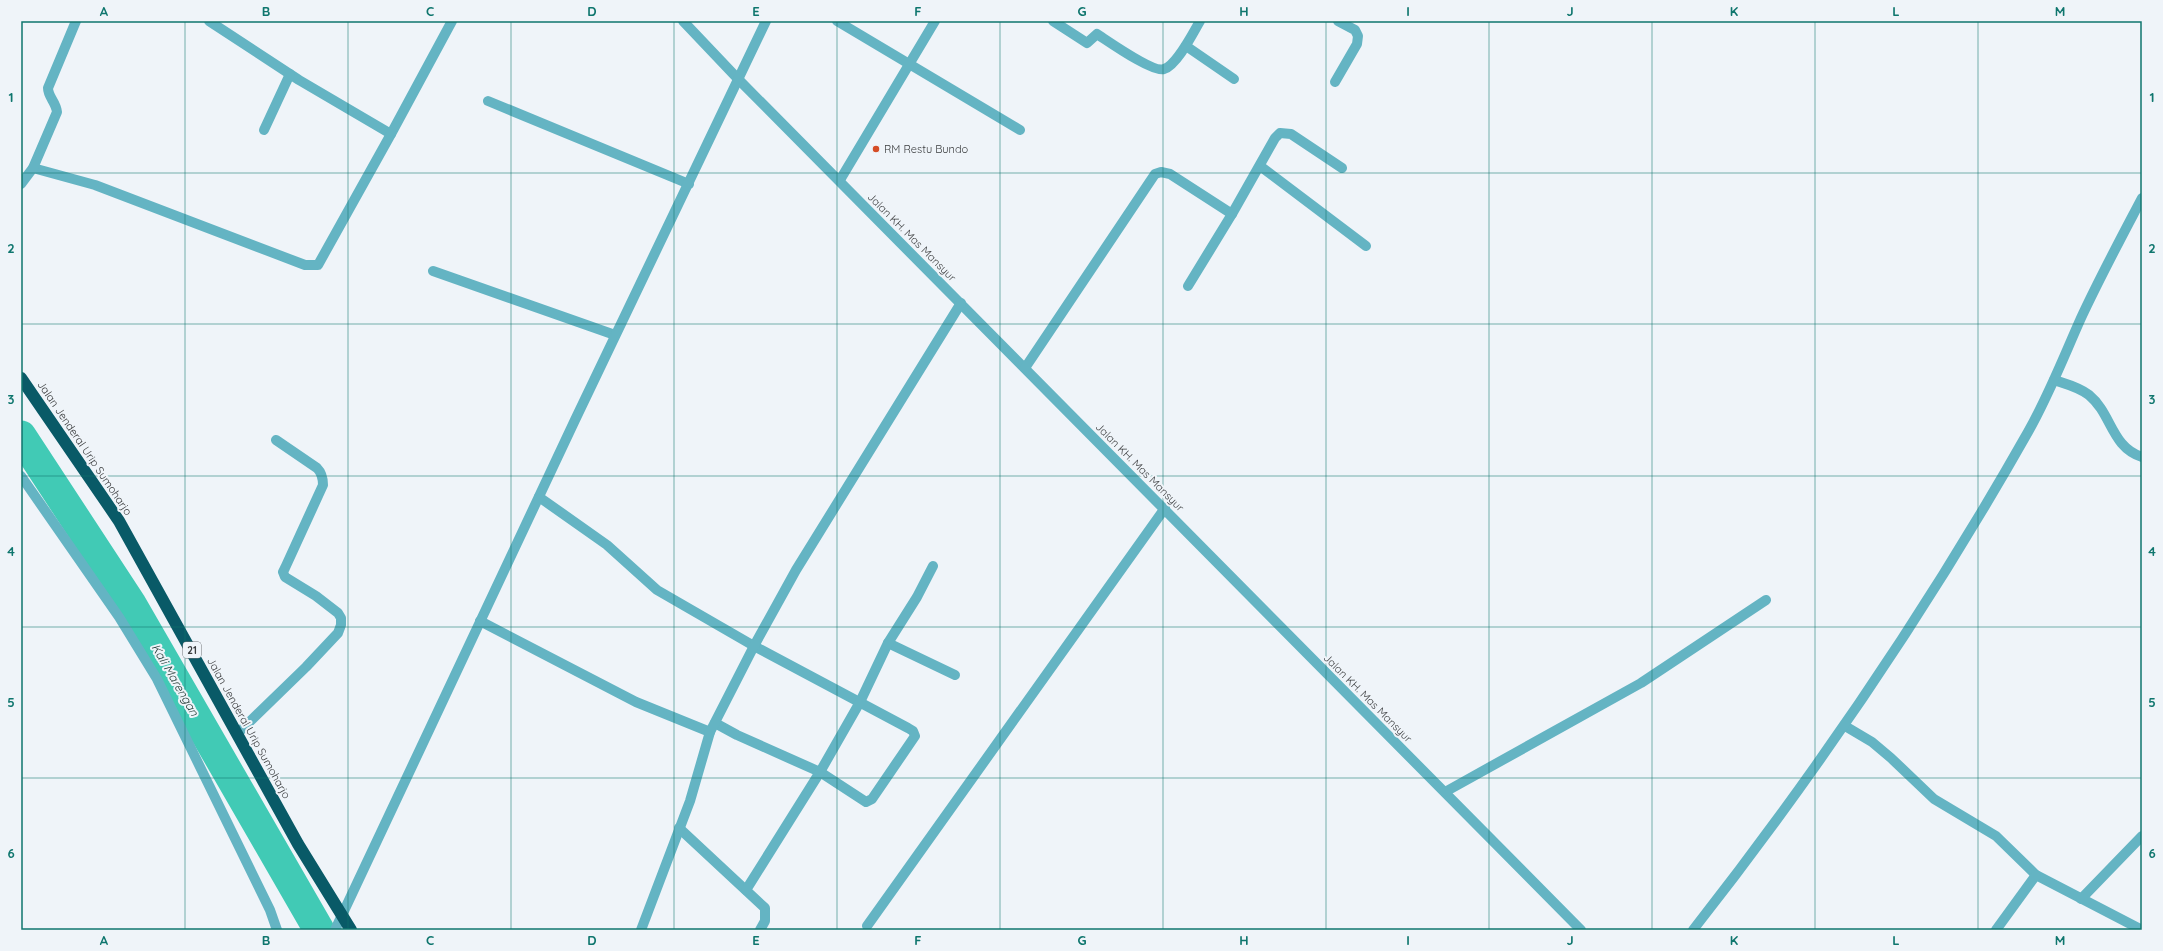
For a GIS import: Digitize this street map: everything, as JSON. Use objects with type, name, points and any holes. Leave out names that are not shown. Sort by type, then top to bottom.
[{"type":"highway","name":"Jalan Jenderal Urip Sumoharjo","points":[[21,378],[119,521],[298,844],[351,930]]},
{"type":"street","points":[[21,184],[32,168],[57,112],[56,105],[48,93],[48,88],[76,21]]},
{"type":"street","points":[[209,21],[290,74],[391,134]]},
{"type":"street","points":[[32,168],[96,185],[310,266],[318,265],[323,259],[452,21]]},
{"type":"street","name":"Jalan KH. Mas Mansyur","points":[[683,21],[739,80],[1165,508],[1581,930]]},
{"type":"street","points":[[335,930],[615,335],[689,184],[766,21]]},
{"type":"street","points":[[837,21],[910,66],[1020,130]]},
{"type":"street","points":[[840,180],[910,66],[935,21]]},
{"type":"street","points":[[1053,21],[1087,43],[1097,34],[1147,66],[1159,70],[1167,67],[1186,46],[1200,21]]},
{"type":"street","points":[[1335,82],[1357,44],[1358,36],[1357,25],[1338,21]]},
{"type":"street","points":[[1186,46],[1234,79]]},
{"type":"street","points":[[264,130],[290,74]]},
{"type":"street","points":[[488,101],[689,184]]},
{"type":"street","points":[[1188,286],[1232,214],[1277,135],[1284,132],[1291,134],[1342,168]]},
{"type":"street","points":[[1260,166],[1366,246]]},
{"type":"street","points":[[1025,368],[1155,174],[1161,172],[1170,174],[1232,214]]},
{"type":"street","points":[[1693,930],[1812,773],[1845,726],[1964,541],[2029,430],[2054,380],[2103,270],[2142,198]]},
{"type":"street","points":[[433,271],[615,335]]},
{"type":"street","points":[[640,930],[690,801],[713,728],[754,646],[796,570],[961,303]]},
{"type":"street","points":[[2054,380],[2081,390],[2090,396],[2104,414],[2122,446],[2128,451],[2142,457]]},
{"type":"street","points":[[237,734],[306,667],[338,633],[341,625],[341,618],[338,613],[316,596],[285,577],[285,568],[323,485],[321,472],[276,440]]},
{"type":"street","points":[[21,476],[119,617],[157,679],[270,910],[277,930]]},
{"type":"street","points":[[480,621],[636,702],[737,735],[820,772],[862,800],[869,801],[915,736],[913,731],[754,646],[657,590],[607,545],[539,497]]},
{"type":"street","points":[[867,926],[1165,508]]},
{"type":"street","points":[[746,890],[820,772],[860,702],[888,643],[917,597],[933,566]]},
{"type":"street","points":[[1445,792],[1641,683],[1766,600]]},
{"type":"street","points":[[888,643],[955,675]]},
{"type":"street","points":[[1845,726],[1872,742],[1892,758],[1934,799],[1996,836],[2036,876],[2142,930]]},
{"type":"street","points":[[679,828],[765,908],[766,921],[760,930]]},
{"type":"street","points":[[2081,899],[2142,836]]},
{"type":"street","points":[[1996,930],[2036,876]]},
{"type":"waterway","name":"Kali Marengan","points":[[21,436],[131,604],[319,930]]},
{"type":"place","name":"RM Restu Bundo","points":[[876,149]]}]
